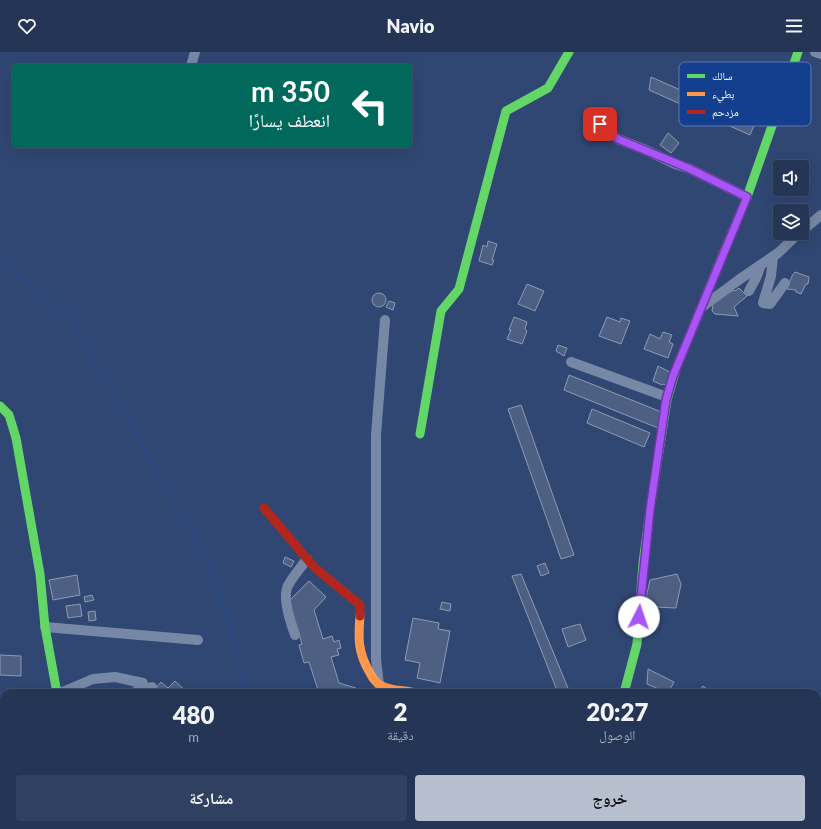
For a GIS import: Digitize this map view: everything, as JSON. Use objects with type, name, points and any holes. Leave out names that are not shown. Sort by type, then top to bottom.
[{"type":"street","points":[[192,64],[195,52]]},
{"type":"street","points":[[420,434],[441,311],[459,289],[506,111],[548,88],[569,52]]},
{"type":"street","points":[[794,62],[798,52]]},
{"type":"street","points":[[815,52],[821,54]]},
{"type":"street","points":[[600,124],[618,139],[688,168],[747,197]]},
{"type":"street","points":[[625,689],[637,644],[643,563],[667,397],[673,376],[747,197],[772,126]]},
{"type":"street","points":[[809,225],[821,215]]},
{"type":"street","points":[[701,308],[773,257],[791,240]]},
{"type":"street","points":[[773,257],[771,276],[763,303],[770,304],[785,283]]},
{"type":"street","points":[[749,290],[761,265]]},
{"type":"street","points":[[379,685],[376,659],[376,436],[385,320]]},
{"type":"street","points":[[571,362],[667,397]]},
{"type":"street","points":[[0,406],[9,416],[16,438],[40,574],[45,627],[57,689]]},
{"type":"street","points":[[264,508],[314,567],[360,605],[359,648],[363,661],[379,685],[398,689]]},
{"type":"street","points":[[296,635],[289,620],[287,588],[307,559]]},
{"type":"street","points":[[45,627],[198,640]]},
{"type":"street","points":[[68,689],[93,679],[115,677],[148,685],[138,689]]},
{"type":"building","points":[[651,77],[679,89],[679,103],[649,90]]},
{"type":"building","points":[[730,126],[754,126],[750,135]]},
{"type":"building","points":[[668,133],[679,143],[671,153],[660,145]]},
{"type":"building","points":[[488,241],[497,244],[492,265],[479,261],[483,245],[487,247]]},
{"type":"building","points":[[795,272],[809,277],[808,284],[806,284],[801,294],[796,292],[796,290],[787,289]]},
{"type":"building","points":[[527,284],[544,291],[535,311],[518,304]]},
{"type":"building","points":[[739,288],[747,296],[734,307],[738,316],[715,314],[712,311],[713,304],[729,292],[733,290],[735,291]]},
{"type":"building","points":[[376,293],[382,293],[386,297],[386,303],[382,307],[376,307],[372,303],[372,297]]},
{"type":"building","points":[[389,301],[395,303],[393,310],[386,307]]},
{"type":"building","points":[[514,317],[527,322],[525,329],[527,331],[522,344],[507,339]]},
{"type":"building","points":[[607,317],[620,322],[621,318],[630,321],[621,344],[599,336]]},
{"type":"building","points":[[663,332],[672,335],[669,342],[673,344],[668,358],[644,349],[650,334],[660,339]]},
{"type":"building","points":[[558,345],[567,348],[564,356],[556,351]]},
{"type":"building","points":[[658,366],[672,373],[669,386],[653,381]]},
{"type":"building","points":[[569,375],[664,413],[658,428],[564,390]]},
{"type":"building","points":[[521,405],[574,555],[561,559],[508,409]]},
{"type":"building","points":[[592,409],[650,433],[644,447],[587,423]]},
{"type":"building","points":[[285,557],[294,561],[291,567],[283,563]]},
{"type":"building","points":[[545,563],[549,573],[541,576],[537,566]]},
{"type":"building","points":[[521,574],[568,689],[556,689],[512,576]]},
{"type":"building","points":[[677,574],[681,584],[676,608],[655,607],[653,604],[645,603],[650,580]]},
{"type":"building","points":[[77,575],[80,595],[53,600],[49,580]]},
{"type":"building","points":[[309,581],[326,597],[314,610],[323,639],[332,636],[334,642],[339,640],[341,648],[337,649],[339,655],[331,657],[339,683],[356,689],[318,689],[309,662],[304,663],[299,645],[302,644],[289,601]]},
{"type":"building","points":[[92,595],[94,600],[85,602],[84,597]]},
{"type":"building","points":[[442,602],[451,604],[450,611],[440,609]]},
{"type":"building","points":[[80,604],[82,616],[68,618],[66,606]]},
{"type":"building","points":[[95,611],[96,620],[89,621],[88,612]]},
{"type":"building","points":[[413,618],[439,623],[438,629],[450,631],[440,683],[417,678],[420,663],[405,660]]},
{"type":"building","points":[[580,624],[586,640],[568,647],[562,629]]},
{"type":"building","points":[[0,655],[21,656],[21,676],[0,675]]},
{"type":"building","points":[[648,669],[674,682],[670,689],[659,689],[647,684]]},
{"type":"building","points":[[175,681],[184,689],[155,689],[161,682],[168,688]]},
{"type":"waterway","points":[[0,261],[69,314],[216,577],[246,689]]},
{"type":"traffic: fast","points":[[420,434],[441,311],[459,289],[506,111],[548,88],[569,52]]},
{"type":"traffic: fast","points":[[794,62],[798,52]]},
{"type":"traffic: fast","points":[[723,254],[747,197],[772,126]]},
{"type":"traffic: fast","points":[[625,689],[637,644],[643,563],[650,510],[667,400],[676,369]]},
{"type":"traffic: fast","points":[[0,406],[9,415],[16,438],[40,574],[45,627],[56,689]]},
{"type":"traffic: slow","points":[[676,369],[723,254]]},
{"type":"traffic: slow","points":[[360,616],[359,639],[361,652],[366,666],[374,679],[380,685],[394,689]]},
{"type":"traffic: jam","points":[[264,508],[314,567],[360,605],[360,616]]},
{"type":"route","points":[[600,124],[618,139],[675,164],[688,168],[747,197],[673,376],[666,400],[643,563],[639,617]]}]
